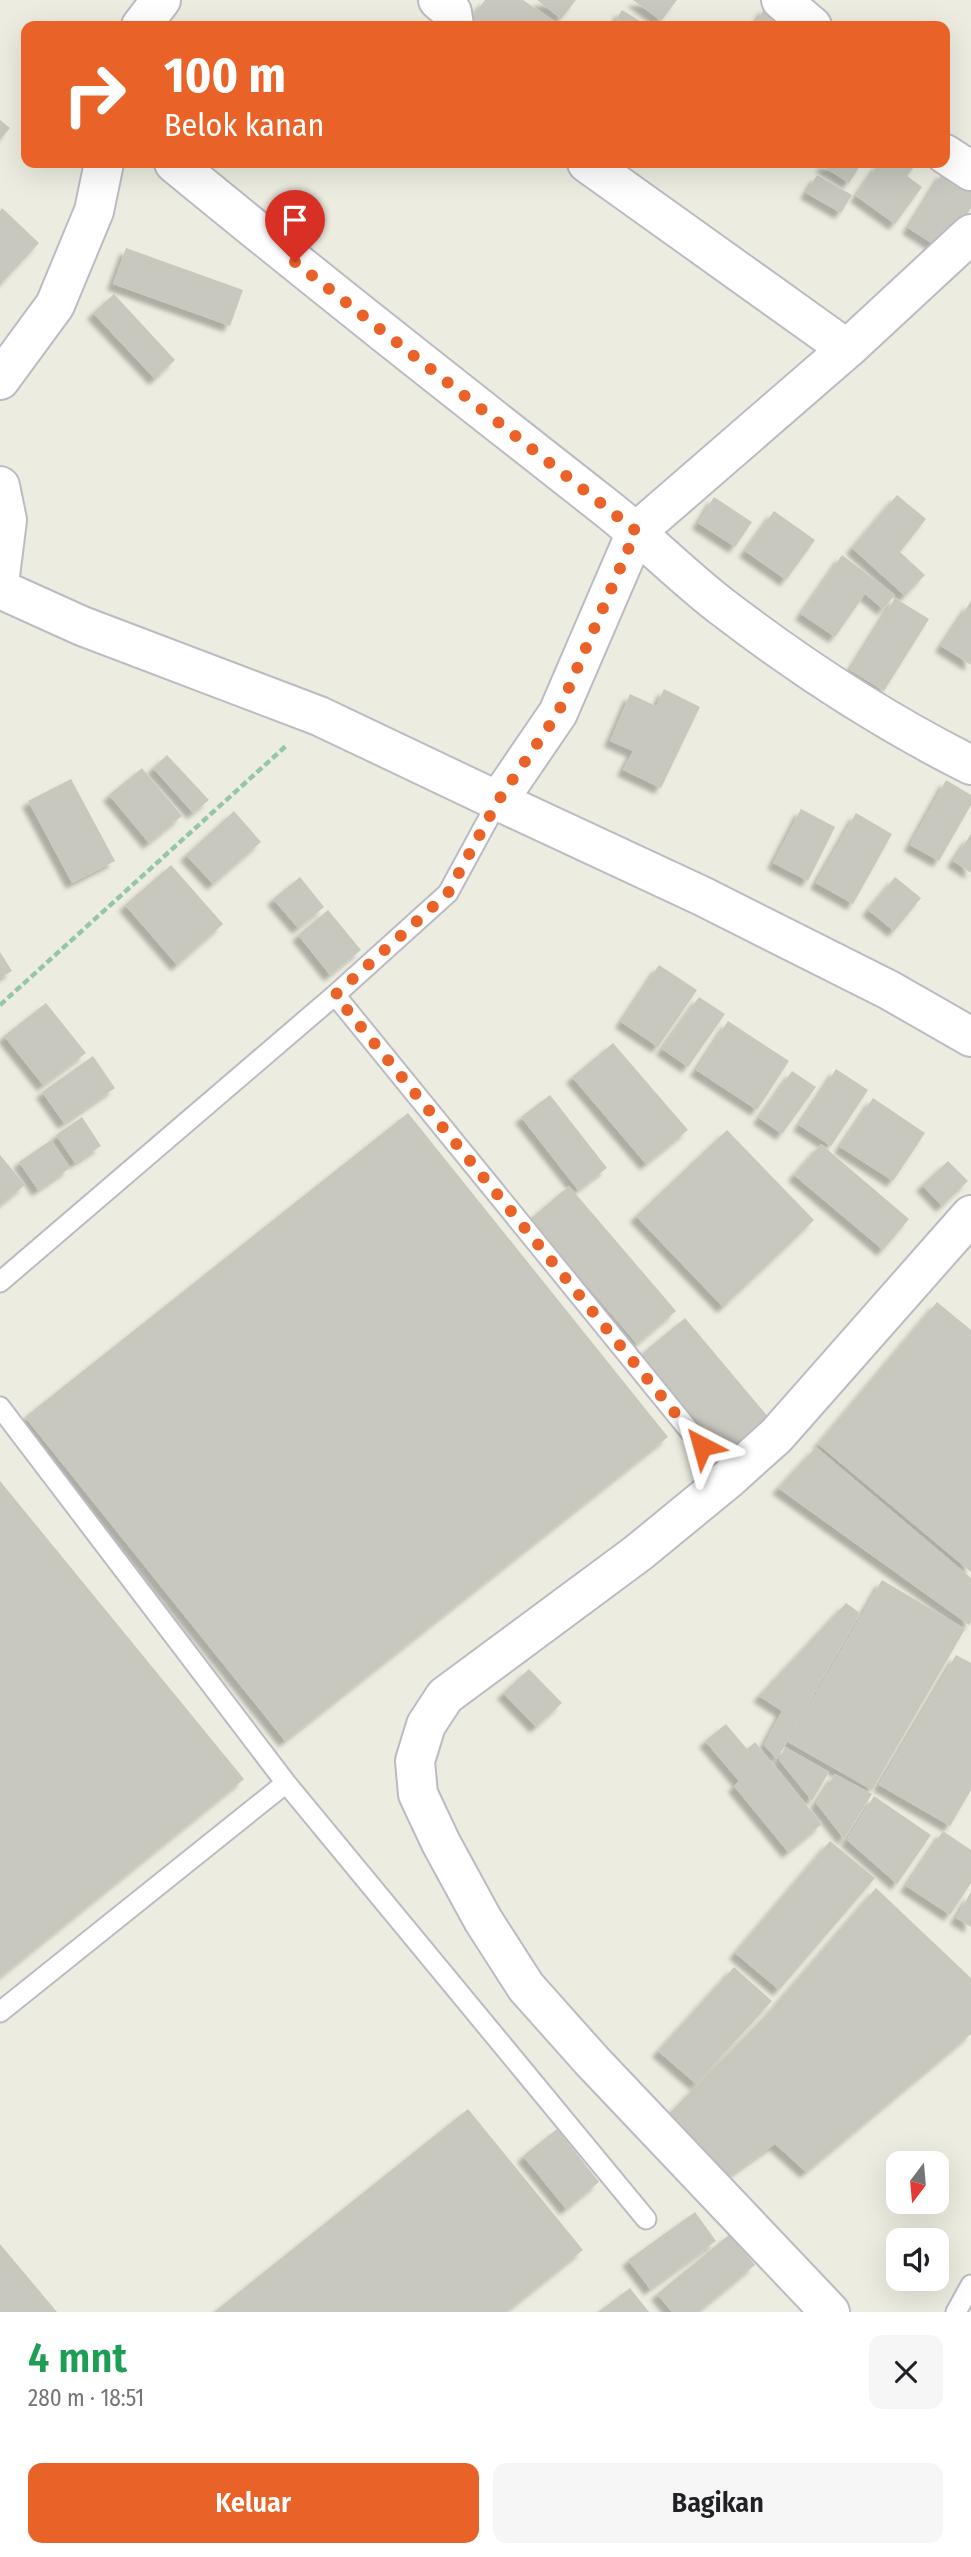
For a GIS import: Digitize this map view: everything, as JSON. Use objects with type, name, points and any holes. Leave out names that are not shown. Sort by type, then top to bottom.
[{"type":"street","points":[[145,21],[161,0]]},
{"type":"street","points":[[438,0],[452,12],[454,21]]},
{"type":"street","points":[[458,21],[473,0]]},
{"type":"street","points":[[781,0],[806,21]]},
{"type":"street","points":[[950,157],[971,171]]},
{"type":"street","points":[[0,380],[55,305],[94,211],[103,168]]},
{"type":"street","points":[[180,168],[636,531],[721,605],[809,668],[914,736],[971,765]]},
{"type":"street","points":[[594,168],[847,349]]},
{"type":"street","points":[[498,801],[558,713],[636,531],[847,349],[971,234]]},
{"type":"street","points":[[0,486],[7,520],[0,576]]},
{"type":"street","points":[[0,589],[82,626],[318,716],[702,896],[889,990],[946,1020],[971,1037]]},
{"type":"street","points":[[825,2310],[526,1987],[483,1920],[441,1843],[418,1794],[415,1761],[426,1725],[444,1696],[638,1553],[776,1436],[971,1215]]},
{"type":"lane","points":[[0,1282],[335,995],[448,893],[498,801]]},
{"type":"lane","points":[[335,995],[702,1446]]},
{"type":"lane","points":[[0,1407],[286,1783],[646,2219]]},
{"type":"lane","points":[[0,2012],[286,1783]]},
{"type":"lane","points":[[956,2312],[971,2285]]},
{"type":"path","points":[[0,1005],[318,716]]},
{"type":"building","points":[[485,0],[523,0],[554,21],[470,21]]},
{"type":"building","points":[[537,0],[576,0],[561,19]]},
{"type":"building","points":[[633,0],[677,0],[661,21]]},
{"type":"building","points":[[765,7],[789,21],[757,21]]},
{"type":"building","points":[[622,10],[640,21],[615,21]]},
{"type":"building","points":[[0,120],[10,128],[0,140]]},
{"type":"building","points":[[825,168],[859,168],[849,183]]},
{"type":"building","points":[[876,168],[913,168],[907,176],[922,187],[895,224],[856,196]]},
{"type":"building","points":[[943,172],[971,190],[971,208],[944,251],[908,228]]},
{"type":"building","points":[[817,175],[852,195],[841,213],[806,193]]},
{"type":"building","points":[[2,208],[39,243],[2,283],[0,211]]},
{"type":"building","points":[[126,248],[243,290],[230,326],[113,284]]},
{"type":"building","points":[[114,294],[175,360],[155,379],[93,313]]},
{"type":"building","points":[[897,495],[926,519],[900,552],[925,575],[905,596],[852,548]]},
{"type":"building","points":[[714,497],[752,522],[735,547],[698,523]]},
{"type":"building","points":[[774,511],[815,540],[786,580],[745,551]]},
{"type":"building","points":[[842,555],[895,595],[883,609],[865,594],[835,637],[801,614]]},
{"type":"building","points":[[895,598],[929,619],[884,691],[850,670]]},
{"type":"building","points":[[971,601],[971,665],[941,646]]},
{"type":"building","points":[[664,689],[700,707],[661,788],[623,770],[633,751],[610,741],[630,694],[656,706]]},
{"type":"building","points":[[167,755],[209,800],[193,813],[153,768]]},
{"type":"building","points":[[142,768],[182,816],[149,843],[109,795]]},
{"type":"building","points":[[71,779],[115,861],[72,883],[28,801]]},
{"type":"building","points":[[946,780],[971,795],[971,805],[939,861],[910,845]]},
{"type":"building","points":[[801,809],[835,827],[808,881],[773,863]]},
{"type":"building","points":[[234,811],[261,842],[213,884],[186,855]]},
{"type":"building","points":[[856,813],[892,834],[853,904],[816,883]]},
{"type":"building","points":[[971,834],[971,873],[953,861]]},
{"type":"building","points":[[171,865],[223,924],[177,965],[125,905]]},
{"type":"building","points":[[300,877],[324,907],[298,928],[273,899]]},
{"type":"building","points":[[895,877],[921,898],[894,931],[868,910]]},
{"type":"building","points":[[328,910],[361,950],[330,975],[298,935]]},
{"type":"building","points":[[0,952],[12,971],[0,978]]},
{"type":"building","points":[[659,965],[697,990],[658,1047],[621,1022]]},
{"type":"building","points":[[699,997],[725,1014],[688,1067],[662,1049]]},
{"type":"building","points":[[46,1003],[86,1053],[43,1085],[4,1036]]},
{"type":"building","points":[[728,1021],[789,1061],[757,1110],[696,1070]]},
{"type":"building","points":[[613,1043],[688,1130],[646,1164],[572,1077]]},
{"type":"building","points":[[93,1056],[115,1088],[64,1123],[42,1092]]},
{"type":"building","points":[[836,1069],[868,1090],[831,1146],[799,1125]]},
{"type":"building","points":[[792,1071],[816,1087],[782,1134],[759,1118]]},
{"type":"building","points":[[550,1095],[607,1168],[578,1190],[521,1117]]},
{"type":"building","points":[[873,1098],[925,1133],[893,1181],[840,1147]]},
{"type":"building","points":[[408,1113],[668,1437],[285,1741],[25,1417]]},
{"type":"building","points":[[82,1117],[101,1146],[75,1163],[56,1135]]},
{"type":"building","points":[[727,1130],[814,1220],[723,1307],[636,1216]]},
{"type":"building","points":[[51,1140],[70,1168],[38,1190],[19,1162]]},
{"type":"building","points":[[821,1144],[909,1219],[883,1250],[794,1175]]},
{"type":"building","points":[[0,1155],[25,1185],[0,1205]]},
{"type":"building","points":[[948,1161],[968,1181],[942,1206],[922,1185]]},
{"type":"building","points":[[569,1186],[676,1311],[637,1344],[530,1219]]},
{"type":"building","points":[[937,1302],[971,1330],[971,1572],[818,1444]]},
{"type":"building","points":[[685,1318],[775,1425],[729,1463],[639,1356]]},
{"type":"building","points":[[816,1447],[971,1578],[969,1625],[778,1488]]},
{"type":"building","points":[[0,1481],[244,1779],[0,1977]]},
{"type":"building","points":[[882,1580],[965,1629],[872,1790],[788,1742]]},
{"type":"building","points":[[846,1603],[860,1613],[777,1759],[764,1745],[782,1711],[759,1696]]},
{"type":"building","points":[[956,1655],[971,1663],[971,1790],[950,1826],[879,1785]]},
{"type":"building","points":[[529,1669],[562,1703],[536,1727],[503,1693]]},
{"type":"building","points":[[726,1724],[747,1749],[755,1742],[822,1824],[788,1852],[734,1786],[739,1781],[705,1741]]},
{"type":"building","points":[[785,1747],[829,1772],[812,1801],[779,1760]]},
{"type":"building","points":[[835,1774],[872,1794],[844,1839],[816,1803]]},
{"type":"building","points":[[874,1796],[931,1835],[897,1884],[847,1840]]},
{"type":"building","points":[[943,1831],[971,1850],[971,1883],[950,1915],[906,1886]]},
{"type":"building","points":[[830,1841],[875,1878],[779,1990],[735,1953]]},
{"type":"building","points":[[876,1888],[971,1978],[971,2034],[806,2172],[775,2144],[722,2181],[658,2125],[771,2010]]},
{"type":"building","points":[[971,1892],[971,1927],[956,1918]]},
{"type":"building","points":[[734,1967],[772,2001],[696,2084],[658,2051]]},
{"type":"building","points":[[468,2109],[583,2250],[506,2312],[214,2312]]},
{"type":"building","points":[[557,2129],[599,2182],[566,2209],[523,2156]]},
{"type":"building","points":[[695,2212],[716,2241],[650,2289],[628,2260]]},
{"type":"building","points":[[730,2234],[755,2265],[698,2312],[672,2312],[657,2294]]},
{"type":"building","points":[[0,2244],[57,2312],[0,2312]]},
{"type":"building","points":[[630,2288],[649,2312],[598,2312]]},
{"type":"route","points":[[295,262],[636,531],[558,713],[498,801],[448,893],[335,995],[702,1446]]}]
